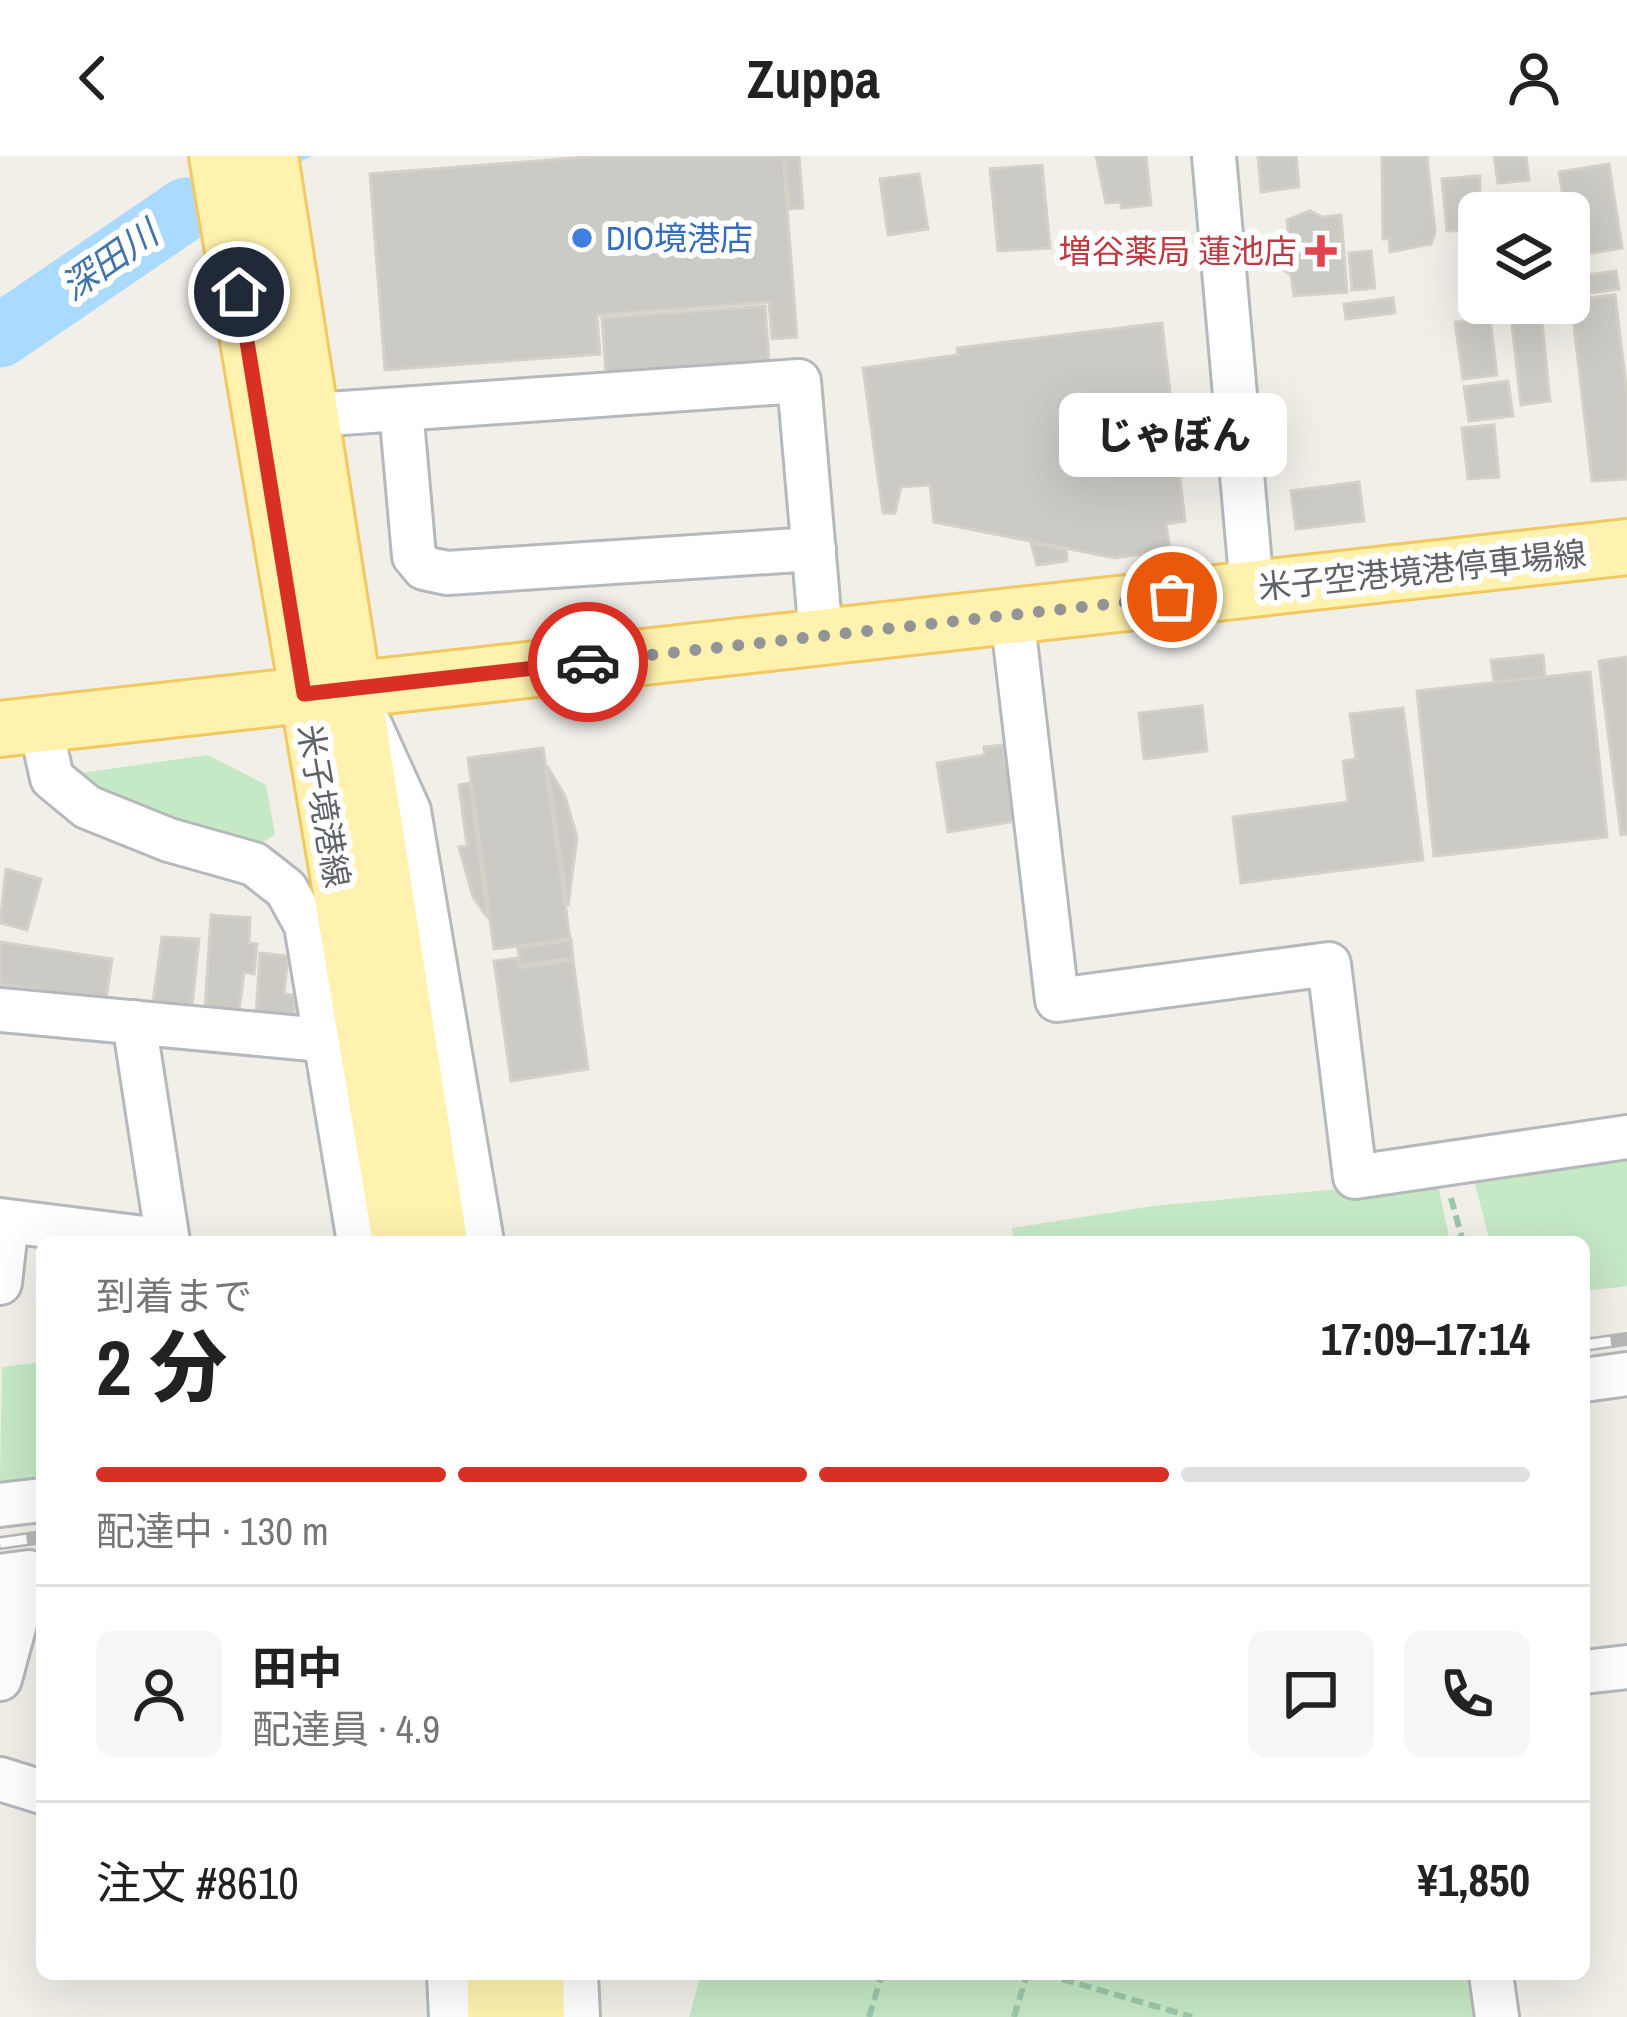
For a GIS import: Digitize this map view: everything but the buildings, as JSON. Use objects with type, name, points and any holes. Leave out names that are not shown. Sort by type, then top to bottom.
[{"type":"main road","name":"米子境港線","points":[[217,156],[440,1236]]},
{"type":"main road","name":"米子境港線","points":[[270,156],[314,415],[329,691]]},
{"type":"main road","name":"米子空港境港停車場線","points":[[20,726],[1627,547]]},
{"type":"main road","points":[[494,1980],[495,2017]]},
{"type":"main road","points":[[536,1980],[537,2017]]},
{"type":"street","points":[[1214,156],[1252,588]]},
{"type":"street","points":[[314,415],[799,381],[821,636]]},
{"type":"street","points":[[400,409],[414,556],[424,568],[447,573],[814,549]]},
{"type":"street","points":[[1012,615],[1057,1000],[1329,964],[1355,1177],[1627,1137]]},
{"type":"street","points":[[20,726],[52,778],[87,806],[169,839],[254,864],[286,889],[306,926],[357,1236]]},
{"type":"street","points":[[0,1010],[322,1040]]},
{"type":"street","points":[[134,1022],[167,1236]]},
{"type":"street","points":[[0,1283],[4,1220],[123,1236]]},
{"type":"street","points":[[1590,1378],[1627,1374]]},
{"type":"street","points":[[0,1505],[36,1502]]},
{"type":"street","points":[[0,1679],[24,1573]]},
{"type":"street","points":[[1590,1671],[1627,1667]]},
{"type":"street","points":[[0,1779],[36,1790]]},
{"type":"street","points":[[449,1980],[451,2017]]},
{"type":"street","points":[[576,1980],[578,2017]]},
{"type":"street","points":[[1492,1980],[1497,2017]]},
{"type":"path","points":[[869,2017],[880,1980]]},
{"type":"path","points":[[1014,2017],[1025,1980]]},
{"type":"path","points":[[1066,1980],[1192,2017]]},
{"type":"green space","points":[[208,755],[266,785],[275,834],[250,852],[118,809],[73,774]]},
{"type":"green space","points":[[1627,1146],[1627,1286],[1590,1290],[1590,1236],[1488,1236],[1471,1168]]},
{"type":"green space","points":[[1437,1180],[1449,1236],[1013,1236],[1012,1228],[1153,1206]]},
{"type":"green space","points":[[36,1363],[36,1490],[8,1494],[0,1481],[2,1367]]},
{"type":"green space","points":[[699,1980],[1476,1980],[1481,2017],[689,2017]]},
{"type":"water","points":[[269,156],[312,156],[185,219],[50,326],[27,339],[0,343],[0,328],[24,326],[185,199]]},
{"type":"waterway","name":"深田川","points":[[0,336],[186,209]]},
{"type":"railway","points":[[1590,1344],[1627,1339]]},
{"type":"railway","points":[[0,1543],[36,1538]]},
{"type":"way so far","points":[[588,662],[1172,597]]},
{"type":"place","name":"DIO境港店","points":[[582,238]]},
{"type":"place","name":"増谷薬局 蓮池店","points":[[1321,251]]},
{"type":"place","name":"じゃぼん","points":[[1172,597]]},
{"type":"route","points":[[239,292],[304,694],[588,662]]}]
